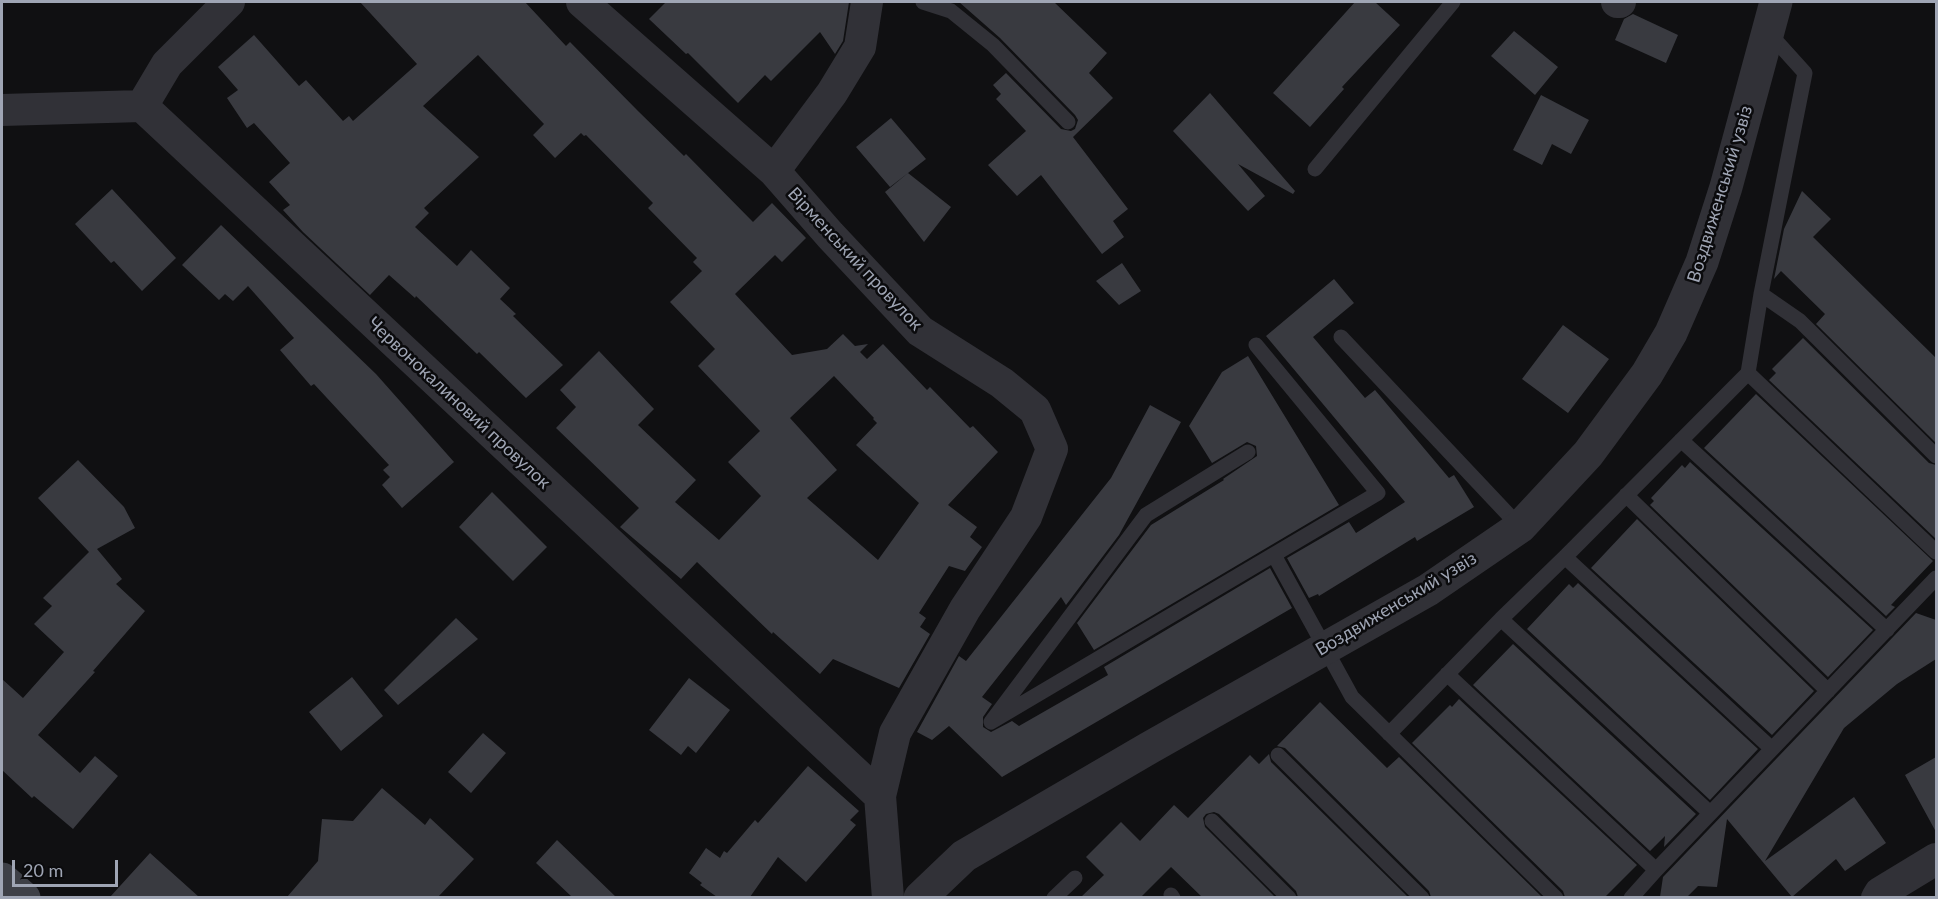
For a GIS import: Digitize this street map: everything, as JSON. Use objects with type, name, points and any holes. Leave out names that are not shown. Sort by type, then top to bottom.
[{"type":"main road","points":[[2,879],[24,897]]},
{"type":"street","points":[[2,110],[142,106],[167,64],[229,2]]},
{"type":"street","name":"Вірменський провулок","points":[[582,2],[774,171],[920,331],[1002,383],[1035,410],[1052,449],[1026,516],[965,609],[895,733],[880,796],[888,897]]},
{"type":"street","points":[[774,171],[832,93],[860,46],[867,2]]},
{"type":"street","name":"Воздвиженський узвіз","points":[[920,897],[964,856],[1159,742],[1428,590],[1520,527],[1588,454],[1647,374],[1671,333],[1702,262],[1726,187],[1772,16]]},
{"type":"street","name":"Червонокалиновий провулок","points":[[142,106],[880,796]]},
{"type":"street","points":[[1877,897],[1936,859]]},
{"type":"lane","points":[[923,2],[951,11],[993,45],[1068,122]]},
{"type":"lane","points":[[1315,168],[1453,2]]},
{"type":"lane","points":[[1389,734],[1748,373],[1761,294],[1805,73],[1772,16]]},
{"type":"lane","points":[[1761,294],[1800,321],[1936,456]]},
{"type":"lane","points":[[1341,338],[1520,527]]},
{"type":"lane","points":[[1248,452],[1146,515],[990,722],[1378,493],[1256,345]]},
{"type":"lane","points":[[1748,373],[1936,552]]},
{"type":"lane","points":[[1681,440],[1887,630]]},
{"type":"lane","points":[[1626,495],[1828,691]]},
{"type":"lane","points":[[1275,555],[1352,697],[1556,897]]},
{"type":"lane","points":[[1566,557],[1772,749]]},
{"type":"lane","points":[[1631,897],[1936,578]]},
{"type":"lane","points":[[1501,619],[1710,813]]},
{"type":"lane","points":[[1447,675],[1656,870]]},
{"type":"lane","points":[[1278,755],[1422,897]]},
{"type":"lane","points":[[1212,821],[1290,897]]},
{"type":"lane","points":[[1054,897],[1075,878]]},
{"type":"building","points":[[360,2],[525,2],[566,46],[570,42],[753,222],[772,203],[806,238],[782,262],[775,255],[735,294],[792,355],[827,349],[843,334],[855,346],[868,344],[860,352],[867,359],[883,344],[927,390],[930,387],[970,428],[973,426],[998,452],[948,505],[977,527],[970,537],[982,547],[965,571],[949,566],[919,613],[926,618],[920,627],[930,634],[899,688],[833,659],[820,674],[773,632],[772,634],[697,562],[681,579],[620,527],[639,508],[556,428],[576,407],[560,390],[599,351],[654,409],[638,425],[696,480],[675,502],[719,540],[761,496],[728,462],[760,431],[698,366],[715,349],[670,302],[702,271],[693,262],[697,258],[648,208],[653,203],[586,135],[581,133],[555,158],[533,135],[544,124],[478,55],[423,106],[479,157],[424,208],[429,213],[415,227],[457,266],[471,250],[510,288],[500,299],[516,314],[513,316],[563,365],[526,398],[479,352],[477,354],[416,296],[415,298],[389,275],[370,295],[303,232],[283,210],[290,205],[269,182],[290,163],[254,123],[247,128],[227,98],[238,90],[218,67],[254,35],[299,86],[306,80],[343,121],[349,116],[353,121],[417,64]],"holes":[[[834,376],[877,423],[856,445],[919,503],[878,560],[807,498],[837,470],[790,418]]]},
{"type":"building","points":[[666,2],[849,2],[843,41],[835,54],[820,32],[771,81],[765,75],[738,103],[688,53],[686,54],[649,19]]},
{"type":"building","points":[[959,2],[1054,2],[1107,53],[1089,73],[1113,98],[1073,137],[1128,209],[1113,221],[1124,237],[1102,254],[1041,175],[1017,196],[988,165],[1026,131],[996,99],[1001,94],[993,85],[1006,73],[1061,129],[1071,131],[1075,129],[1078,120],[1000,38]]},
{"type":"building","points":[[1355,2],[1375,2],[1400,25],[1342,87],[1344,89],[1310,127],[1273,93]]},
{"type":"building","points":[[1633,14],[1678,35],[1666,63],[1615,40],[1624,19]]},
{"type":"building","points":[[1514,31],[1558,67],[1535,95],[1491,56]]},
{"type":"building","points":[[1210,93],[1295,191],[1293,194],[1238,164],[1265,196],[1248,211],[1173,131]]},
{"type":"building","points":[[1541,95],[1589,120],[1571,154],[1552,144],[1542,165],[1513,150]]},
{"type":"building","points":[[891,118],[926,159],[890,187],[856,147]]},
{"type":"building","points":[[908,173],[951,207],[924,242],[885,192]]},
{"type":"building","points":[[112,189],[176,258],[142,291],[114,261],[111,263],[75,224]]},
{"type":"building","points":[[1802,191],[1831,219],[1813,237],[1936,358],[1936,443],[1816,324],[1825,314],[1781,271],[1774,279],[1784,229]]},
{"type":"building","points":[[221,225],[376,374],[454,462],[402,508],[382,485],[390,477],[383,470],[389,465],[314,384],[311,386],[280,350],[294,338],[248,286],[233,301],[225,294],[219,300],[182,265]]},
{"type":"building","points":[[1122,263],[1141,291],[1119,305],[1096,281]]},
{"type":"building","points":[[1334,279],[1354,303],[1313,337],[1365,398],[1375,390],[1449,478],[1454,475],[1474,507],[1417,541],[1415,537],[1319,596],[1318,594],[1309,598],[1287,558],[1349,522],[1356,533],[1405,502],[1266,336]]},
{"type":"building","points":[[1563,325],[1609,359],[1568,413],[1522,379]]},
{"type":"building","points":[[1803,338],[1929,463],[1936,465],[1936,539],[1769,380],[1776,373],[1772,369]]},
{"type":"building","points":[[1248,356],[1339,505],[1094,650],[1077,623],[1151,525],[1224,480],[1257,456],[1256,446],[1247,442],[1212,463],[1189,426],[1222,372]]},
{"type":"building","points":[[1756,394],[1933,561],[1891,605],[1895,607],[1886,616],[1704,448]]},
{"type":"building","points":[[1150,405],[1181,422],[1119,535],[1066,605],[1061,597],[982,697],[992,704],[983,717],[983,727],[991,732],[1012,721],[1019,726],[1108,675],[1104,667],[1270,568],[1292,608],[1002,777],[949,726],[932,740],[917,732],[959,656],[966,661],[1111,478]]},
{"type":"building","points":[[78,460],[124,507],[135,528],[97,549],[122,579],[116,584],[145,611],[93,671],[95,672],[38,735],[80,773],[95,756],[118,776],[73,829],[34,796],[32,798],[2,770],[2,679],[23,698],[64,652],[34,624],[52,606],[43,598],[89,552],[38,498]]},
{"type":"building","points":[[1690,462],[1873,630],[1828,677],[1650,505],[1654,501],[1651,498],[1682,465],[1685,468]]},
{"type":"building","points":[[492,492],[547,547],[513,581],[459,527]]},
{"type":"building","points":[[1637,519],[1814,691],[1772,735],[1591,568]]},
{"type":"building","points":[[1578,583],[1758,749],[1710,800],[1527,629],[1569,584],[1573,588]]},
{"type":"building","points":[[1916,613],[1936,620],[1936,659],[1897,684],[1844,728],[1765,861],[1854,797],[1886,843],[1845,871],[1836,859],[1792,897],[1727,819],[1717,887],[1698,886],[1687,897],[1660,897],[1663,877]]},
{"type":"building","points":[[456,618],[478,639],[398,705],[384,690]]},
{"type":"building","points":[[1513,644],[1696,814],[1664,847],[1665,836],[1650,851],[1473,685]]},
{"type":"building","points":[[352,677],[383,716],[341,751],[309,712]]},
{"type":"building","points":[[689,678],[730,710],[696,753],[688,746],[681,755],[649,730]]},
{"type":"building","points":[[1459,699],[1637,865],[1605,897],[1565,897],[1563,891],[1412,743]]},
{"type":"building","points":[[1320,702],[1387,768],[1399,757],[1542,897],[1431,897],[1429,891],[1285,748],[1277,746]]},
{"type":"building","points":[[483,733],[506,753],[471,793],[448,772]]},
{"type":"building","points":[[1269,754],[1271,762],[1408,897],[1298,897],[1296,891],[1219,814],[1214,812],[1206,814],[1203,818],[1205,827],[1275,897],[1202,897],[1171,867],[1141,897],[1081,897],[1104,875],[1086,857],[1121,822],[1140,841],[1174,805],[1188,818],[1250,755],[1259,764]]},
{"type":"building","points":[[1936,757],[1936,832],[1905,775]]},
{"type":"building","points":[[808,766],[859,811],[850,820],[856,825],[806,882],[778,857],[750,897],[717,897],[700,885],[702,883],[689,873],[706,848],[720,858],[724,851],[727,853],[755,820],[758,823]]},
{"type":"building","points":[[382,788],[425,825],[430,818],[474,859],[438,897],[287,897],[318,861],[322,819],[353,821]]},
{"type":"building","points":[[557,840],[616,897],[572,897],[536,863]]},
{"type":"building","points":[[150,853],[199,897],[110,897]]}]
